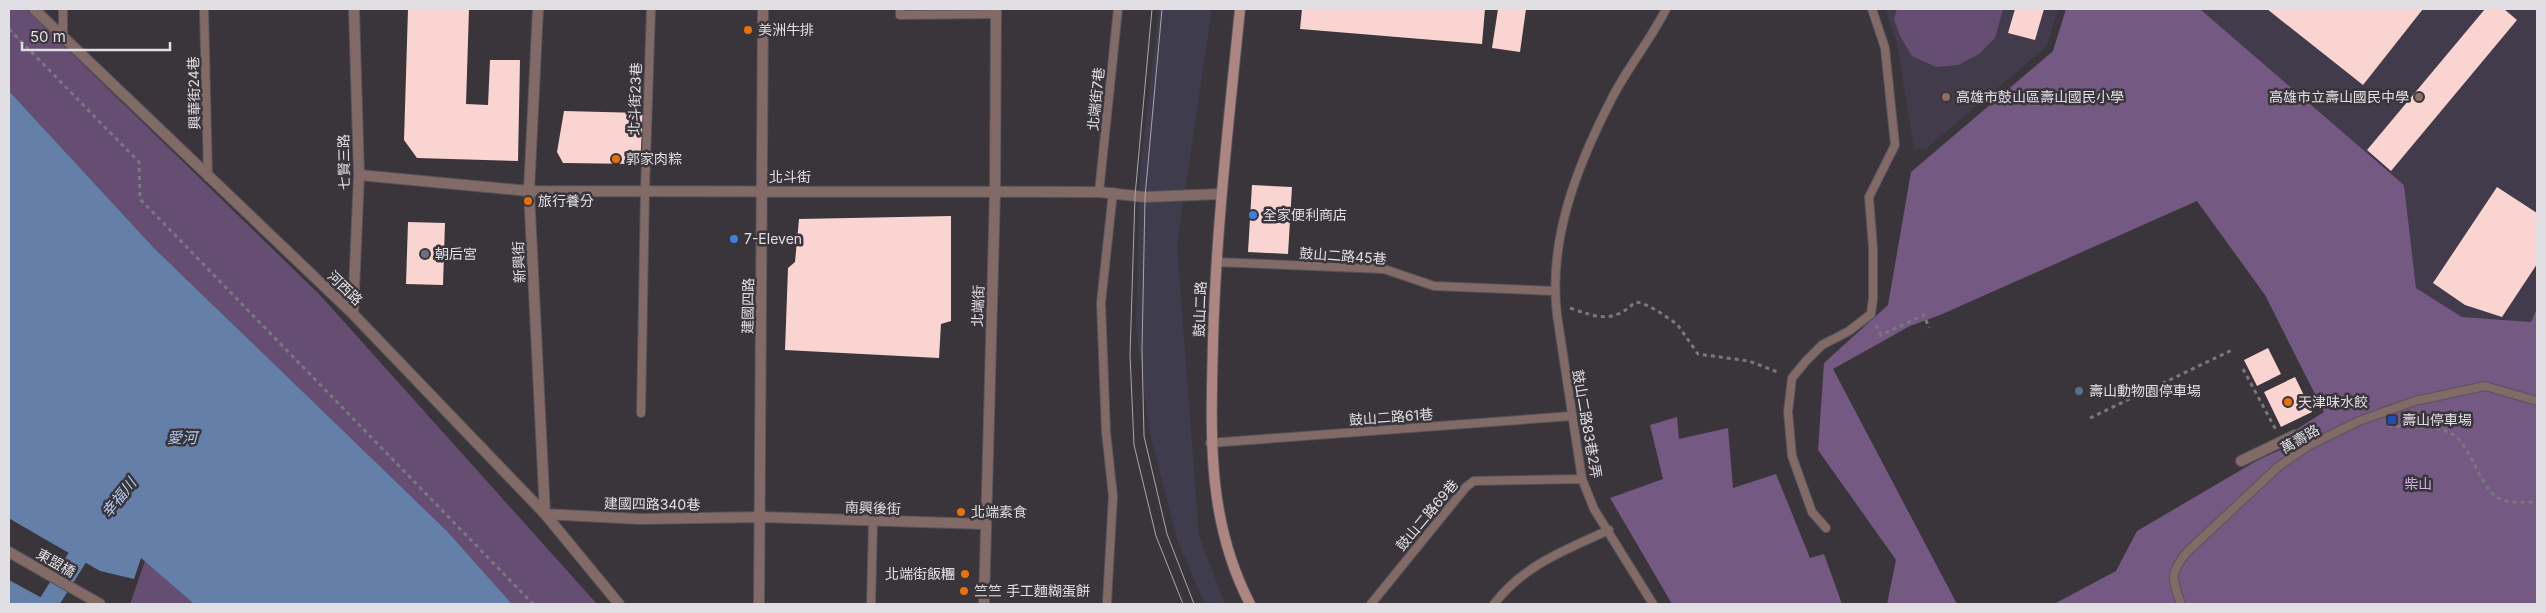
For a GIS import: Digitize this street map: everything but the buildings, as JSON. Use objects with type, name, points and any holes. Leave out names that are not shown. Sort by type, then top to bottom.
[{"type":"street","name":"河西路","points":[[34,9],[63,39],[353,314],[545,514],[619,604]]},
{"type":"street","name":"七賢三路","points":[[353,314],[359,175],[354,9]]},
{"type":"street","name":"新興街","points":[[538,9],[529,190],[545,514]]},
{"type":"street","name":"建國四路","points":[[759,604],[763,9]]},
{"type":"street","name":"鼓山二路","points":[[1240,9],[1216,262],[1210,443],[1216,504],[1226,546],[1240,586],[1250,604]]},
{"type":"street","name":"北端街","points":[[984,604],[995,192],[996,11]]},
{"type":"street","name":"北斗街","points":[[359,175],[529,190],[1113,192],[1145,196],[1221,194]]},
{"type":"street","points":[[2241,461],[2295,435]]},
{"type":"street","name":"建國四路340巷","points":[[545,514],[640,519],[760,517]]},
{"type":"street","name":"南興後街","points":[[760,517],[985,524]]},
{"type":"street","name":"東盟橋","points":[[9,552],[100,604]]},
{"type":"lane","points":[[62,9],[63,39]]},
{"type":"lane","name":"興華街24巷","points":[[204,9],[208,177]]},
{"type":"lane","name":"北斗街23巷","points":[[645,190],[651,9]]},
{"type":"lane","points":[[900,9],[900,15],[996,11]]},
{"type":"lane","name":"北端街7巷","points":[[1099,192],[1118,9]]},
{"type":"lane","name":"鼓山二路83巷2弄","points":[[1648,603],[1609,530],[1594,509],[1582,478],[1555,304],[1555,291],[1559,238],[1574,180],[1611,99],[1666,9]]},
{"type":"lane","points":[[1826,528],[1812,512],[1792,456],[1788,412],[1792,378],[1822,345],[1850,331],[1871,314],[1874,298],[1869,197],[1895,145],[1885,48],[1872,9]]},
{"type":"lane","points":[[641,413],[645,190]]},
{"type":"lane","points":[[1107,602],[1113,496],[1106,432],[1101,303],[1113,192]]},
{"type":"lane","name":"鼓山二路45巷","points":[[1216,262],[1384,269],[1434,286],[1555,291]]},
{"type":"lane","name":"萬壽路","points":[[2181,604],[2174,576],[2175,568],[2187,552],[2279,466],[2308,446],[2372,417],[2415,401],[2485,386],[2537,401]]},
{"type":"lane","name":"鼓山二路61巷","points":[[1210,443],[1572,416]]},
{"type":"lane","name":"鼓山二路69巷","points":[[1375,603],[1466,487],[1474,481],[1582,478]]},
{"type":"lane","points":[[872,604],[873,522]]},
{"type":"lane","points":[[1494,604],[1521,574],[1543,561],[1609,530]]},
{"type":"path","points":[[9,29],[139,162],[140,198],[533,604]]},
{"type":"path","points":[[1555,304],[1605,318],[1626,312],[1635,302],[1642,303],[1677,324],[1698,354],[1749,361],[1792,378]]},
{"type":"path","points":[[1871,314],[1881,335],[1924,315],[1929,328]]},
{"type":"path","points":[[2090,418],[2232,350]]},
{"type":"path","points":[[2243,369],[2283,441]]},
{"type":"path","points":[[2372,417],[2380,426],[2439,430],[2453,435],[2465,448],[2494,496],[2502,500],[2537,502]]},
{"type":"shaded area","points":[[9,9],[26,9],[320,295],[597,604],[512,604],[447,531],[154,248],[9,91]]},
{"type":"shaded area","points":[[1159,9],[1212,9],[1177,245],[1199,536],[1225,604],[1205,604],[1178,542],[1150,434],[1136,328],[1140,171]]},
{"type":"shaded area","name":"高雄市鼓山區壽山國民小學","points":[[1885,9],[2058,9],[2047,46],[1926,149],[1914,149],[1897,44]]},
{"type":"shaded area","points":[[1897,9],[2003,9],[1995,38],[1979,54],[1958,65],[1936,67],[1912,56],[1900,36],[1894,19]]},
{"type":"shaded area","name":"高雄市立壽山國民中學","points":[[2200,9],[2537,9],[2537,308],[2531,322],[2462,317],[2416,288],[2404,185]]},
{"type":"shaded area","points":[[145,561],[194,604],[130,604]]},
{"type":"green space","name":"柴山","points":[[2066,9],[2200,9],[2404,185],[2416,288],[2462,317],[2531,322],[2537,308],[2537,604],[2054,604],[2116,571],[2137,531],[2258,460],[2297,442],[2294,431],[2324,412],[2265,295],[2197,201],[1940,315],[1910,326],[1833,369],[1957,604],[1887,604],[1896,560],[1818,450],[1824,363],[1888,305],[1911,172],[2053,51]]},
{"type":"green space","points":[[1677,417],[1679,439],[1728,428],[1733,488],[1776,474],[1810,558],[1824,554],[1842,604],[1672,604],[1610,498],[1663,479],[1650,425]]},
{"type":"water","name":"愛河","points":[[9,91],[154,248],[447,531],[512,604],[194,604],[141,558],[134,579],[100,571],[10,519]]},
{"type":"water","points":[[9,580],[53,604],[9,604]]},
{"type":"pier","points":[[10,519],[93,569],[100,571],[99,573],[9,522]]},
{"type":"waterway","name":"幸福川","points":[[48,604],[91,536]]},
{"type":"tram line","points":[[1152,9],[1135,196],[1130,355],[1134,445],[1156,536],[1183,604]]},
{"type":"tram line","points":[[1162,9],[1145,197],[1142,351],[1144,436],[1167,534],[1194,604]]},
{"type":"place","name":"美洲牛排","points":[[748,30]]},
{"type":"place","name":"高雄市鼓山區壽山國民小學","points":[[1946,97]]},
{"type":"place","name":"高雄市立壽山國民中學","points":[[2419,97]]},
{"type":"place","name":"郭家肉粽","points":[[616,159]]},
{"type":"place","name":"旅行養分","points":[[528,201]]},
{"type":"place","name":"全家便利商店","points":[[1253,215]]},
{"type":"place","name":"7-Eleven","points":[[734,239]]},
{"type":"place","name":"朝后宮","points":[[425,254]]},
{"type":"place","name":"壽山動物園停車場","points":[[2079,391]]},
{"type":"place","name":"天津味水餃","points":[[2288,402]]},
{"type":"place","name":"壽山停車場","points":[[2392,420]]},
{"type":"place","name":"北端素食","points":[[961,512]]},
{"type":"place","name":"北端街飯糰","points":[[965,574]]},
{"type":"place","name":"竺竺 手工麵糊蛋餅","points":[[964,591]]}]
